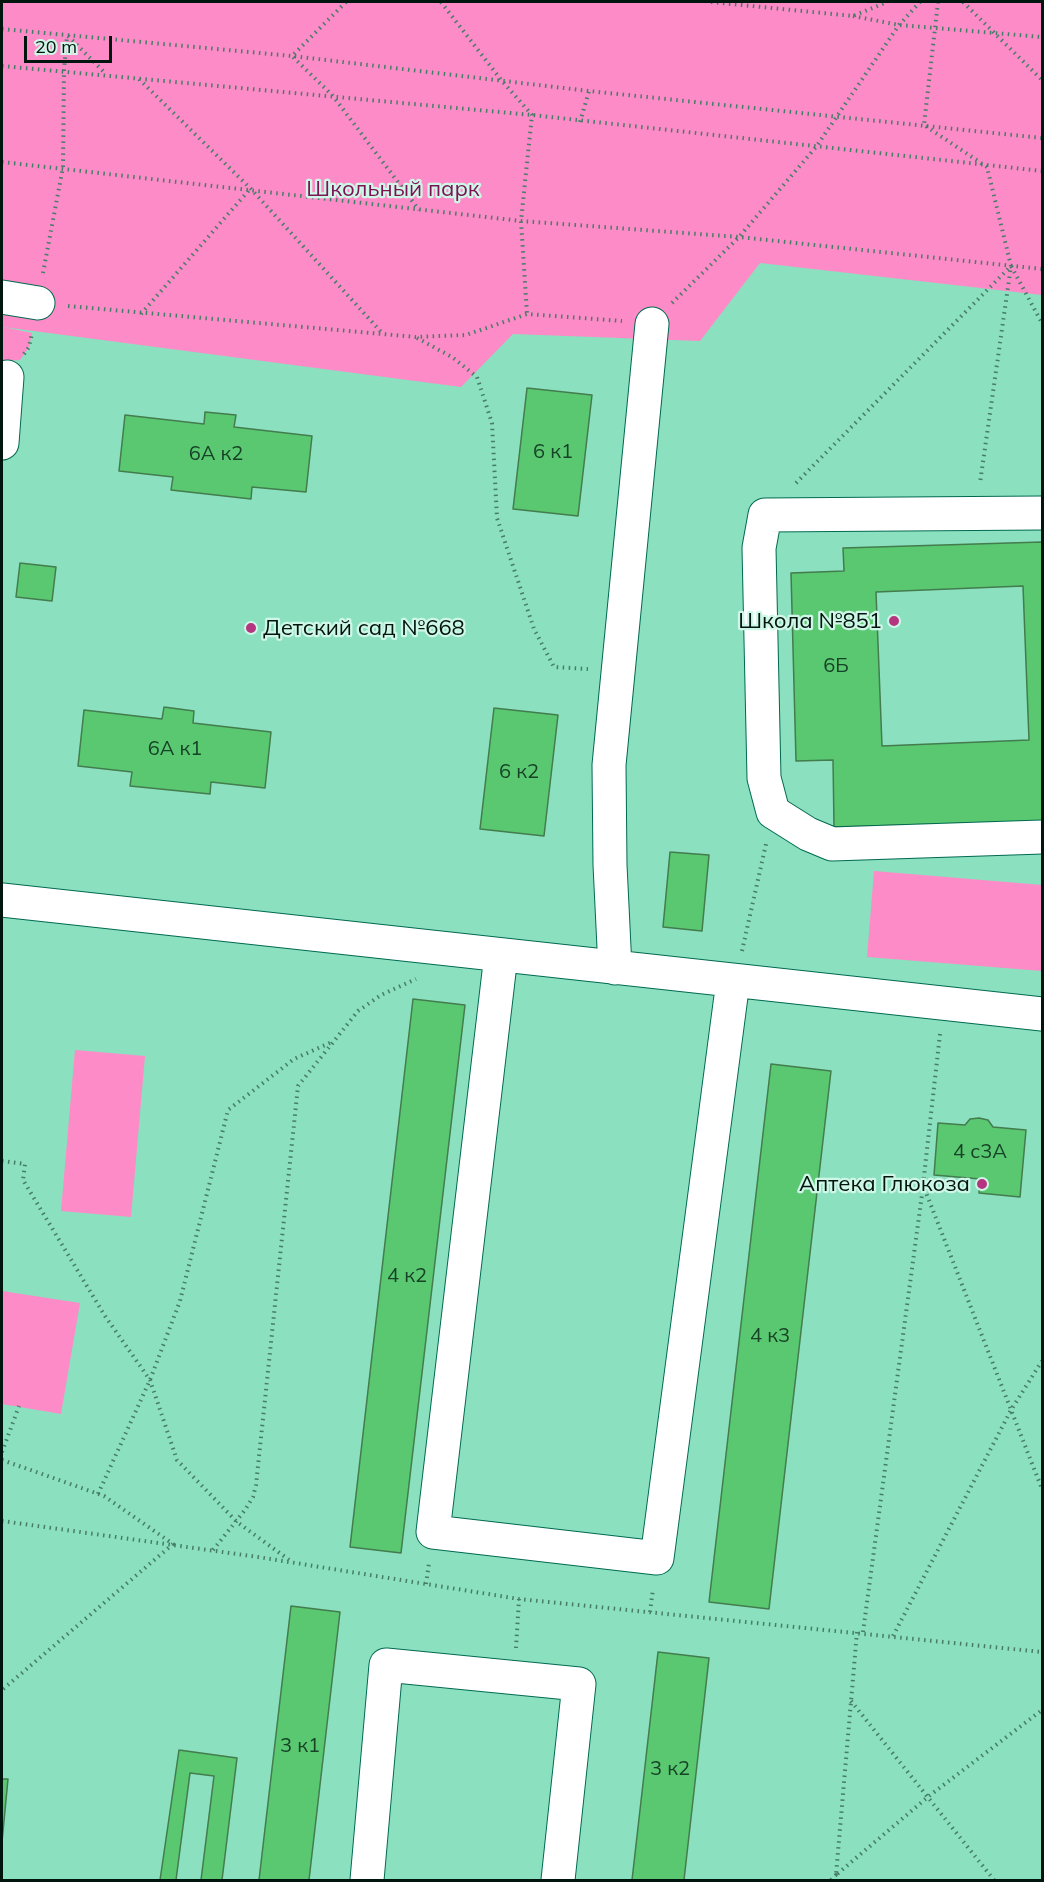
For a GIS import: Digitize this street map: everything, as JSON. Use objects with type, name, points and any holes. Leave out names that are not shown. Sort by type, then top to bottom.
[{"type":"lane","points":[[2,297],[38,303]]},
{"type":"lane","points":[[615,968],[609,765],[652,324]]},
{"type":"lane","points":[[2,443],[7,377]]},
{"type":"lane","points":[[1042,513],[765,515],[759,548],[764,778],[773,812],[807,834],[832,844],[1042,837]]},
{"type":"lane","points":[[2,900],[1042,1014]]},
{"type":"lane","points":[[501,955],[434,1532],[657,1558],[733,981]]},
{"type":"lane","points":[[367,1881],[386,1665],[579,1684],[558,1881]]},
{"type":"path","points":[[292,56],[346,2]]},
{"type":"path","points":[[441,2],[502,81],[532,115],[521,221],[527,314]]},
{"type":"path","points":[[711,2],[853,16],[899,25],[993,31],[1042,37]]},
{"type":"path","points":[[853,16],[887,2]]},
{"type":"path","points":[[38,303],[416,337],[466,335],[527,314],[652,324],[739,237],[816,147],[899,25],[920,2]]},
{"type":"path","points":[[924,125],[938,2]]},
{"type":"path","points":[[963,2],[1042,80]]},
{"type":"path","points":[[2,29],[292,56],[589,92],[1042,138]]},
{"type":"path","points":[[7,377],[29,347],[63,167],[64,70],[67,36]]},
{"type":"path","points":[[67,36],[106,74]]},
{"type":"path","points":[[292,56],[333,96],[419,210]]},
{"type":"path","points":[[2,66],[532,115],[1042,171]]},
{"type":"path","points":[[139,79],[251,189],[384,334]]},
{"type":"path","points":[[580,122],[589,92]]},
{"type":"path","points":[[924,125],[987,166],[1011,266],[1042,324]]},
{"type":"path","points":[[2,162],[63,167],[521,221],[739,237],[1042,269]]},
{"type":"path","points":[[141,314],[251,189]]},
{"type":"path","points":[[976,514],[1011,266]]},
{"type":"path","points":[[765,515],[1011,266]]},
{"type":"path","points":[[416,337],[452,357],[477,377],[492,423],[497,518],[534,630],[554,667],[581,670],[619,666]]},
{"type":"path","points":[[733,981],[773,812]]},
{"type":"path","points":[[213,1550],[237,1522],[253,1497],[256,1485],[298,1086],[358,1011],[406,981],[427,976]]},
{"type":"path","points":[[863,1632],[923,1185],[943,1003]]},
{"type":"path","points":[[98,1494],[150,1380],[180,1301],[228,1110],[294,1059],[334,1040]]},
{"type":"path","points":[[2,1161],[25,1164],[23,1180],[105,1316],[150,1380],[177,1460],[237,1522],[293,1562]]},
{"type":"path","points":[[923,1185],[1042,1489]]},
{"type":"path","points":[[893,1636],[1011,1410],[1042,1361]]},
{"type":"path","points":[[2,1452],[19,1406]]},
{"type":"path","points":[[2,1460],[98,1494],[173,1544]]},
{"type":"path","points":[[2,1521],[293,1562],[519,1599],[863,1632],[1042,1652]]},
{"type":"path","points":[[2,1690],[173,1544]]},
{"type":"path","points":[[513,1678],[519,1599]]},
{"type":"path","points":[[834,1879],[857,1632]]},
{"type":"path","points":[[851,1701],[929,1796],[994,1881]]},
{"type":"path","points":[[834,1879],[929,1796],[1042,1710]]},
{"type":"green space","name":"Школьный парк","points":[[2,2],[1042,2],[1042,295],[760,263],[700,341],[513,334],[461,387],[3,327],[32,333],[29,347],[20,360],[2,361]]},
{"type":"green space","points":[[874,871],[1042,885],[1042,971],[867,957]]},
{"type":"green space","points":[[75,1050],[145,1056],[131,1217],[61,1211]]},
{"type":"green space","points":[[2,1291],[80,1303],[61,1414],[2,1404]]},
{"type":"building","points":[[527,388],[592,395],[578,516],[513,509]]},
{"type":"building","points":[[205,412],[236,415],[234,427],[312,436],[306,492],[252,487],[251,499],[171,490],[173,477],[119,471],[125,415],[204,424]]},
{"type":"building","points":[[1042,542],[1042,821],[834,827],[833,760],[796,761],[791,573],[844,571],[843,548]],"holes":[[[1023,586],[1029,740],[882,746],[876,592]]]},
{"type":"building","points":[[20,563],[56,567],[52,601],[16,597]]},
{"type":"building","points":[[164,707],[194,711],[193,723],[271,732],[265,788],[211,782],[210,794],[130,786],[132,772],[78,766],[84,710],[162,719]]},
{"type":"building","points":[[494,708],[558,715],[544,836],[480,829]]},
{"type":"building","points":[[670,852],[709,855],[702,931],[663,927]]},
{"type":"building","points":[[413,999],[465,1005],[401,1553],[350,1547]]},
{"type":"building","points":[[771,1064],[831,1071],[769,1609],[709,1602]]},
{"type":"building","points":[[970,1119],[988,1120],[993,1127],[1026,1130],[1020,1197],[979,1193],[980,1179],[934,1175],[938,1123],[965,1125]]},
{"type":"building","points":[[291,1606],[340,1612],[309,1880],[259,1880]]},
{"type":"building","points":[[658,1652],[709,1658],[684,1880],[632,1880]]},
{"type":"building","points":[[179,1750],[237,1758],[222,1880],[201,1880],[214,1776],[190,1773],[176,1880],[160,1880]]},
{"type":"building","points":[[2,1779],[8,1779],[2,1842]]},
{"type":"place","name":"Школа №851","points":[[894,621]]},
{"type":"place","name":"Детский сад №668","points":[[251,628]]},
{"type":"place","name":"Аптека Глюкоза","points":[[982,1184]]}]
